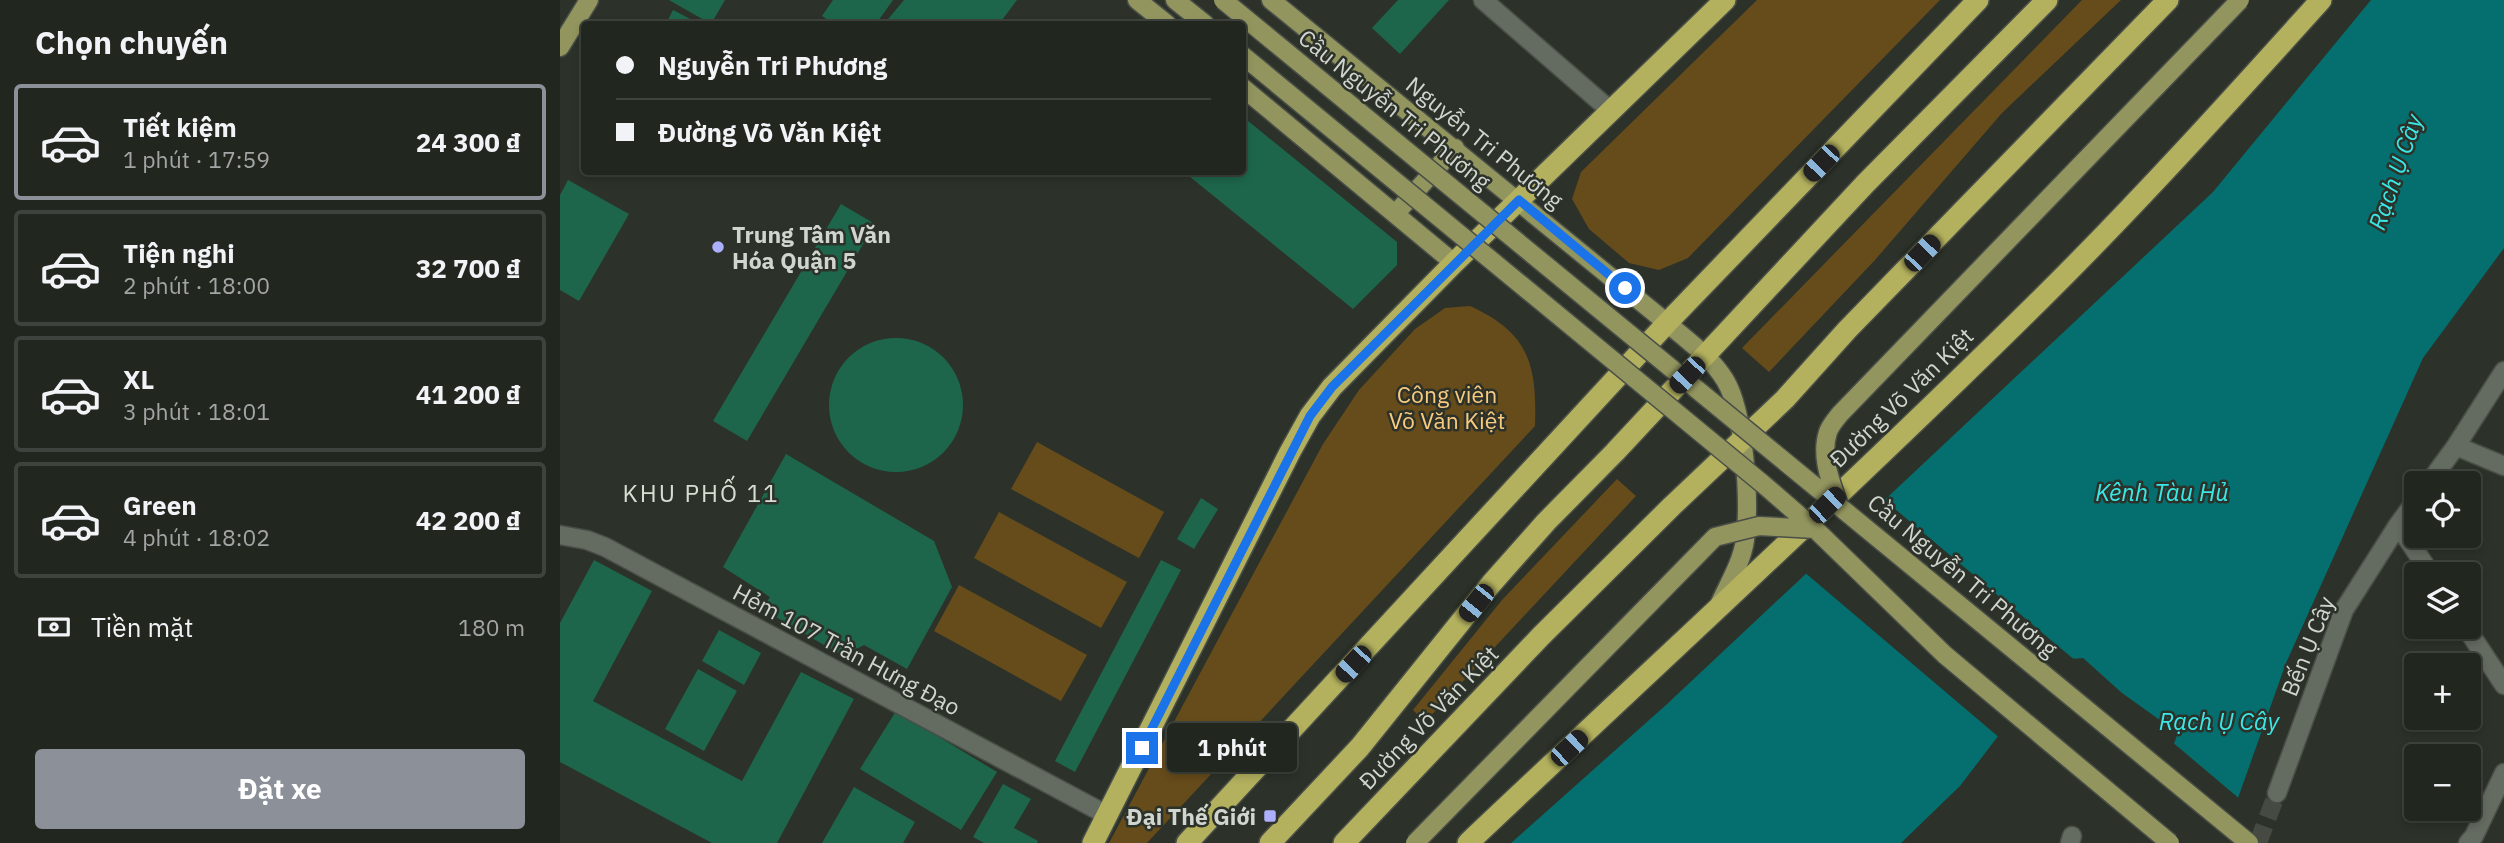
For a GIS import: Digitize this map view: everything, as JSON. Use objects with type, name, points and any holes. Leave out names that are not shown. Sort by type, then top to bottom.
[{"type":"highway","points":[[1093,843],[1310,416],[1332,387],[1454,263],[1725,0]]},
{"type":"highway","points":[[1187,843],[1667,323],[1978,0]]},
{"type":"highway","name":"Đường Võ Văn Kiệt","points":[[1270,843],[1360,747],[1491,584],[1537,533],[1865,184],[2047,0]]},
{"type":"highway","name":"Đường Võ Văn Kiệt","points":[[1344,843],[1541,636],[1786,399],[1847,330],[2168,0]]},
{"type":"highway","name":"Đường Võ Văn Kiệt","points":[[1468,843],[1759,571],[2043,297],[2214,118],[2321,0]]},
{"type":"main road","points":[[560,47],[589,0]]},
{"type":"main road","points":[[1138,0],[1163,21]]},
{"type":"main road","points":[[1175,0],[1201,21]]},
{"type":"main road","name":"Cầu Nguyễn Tri Phương","points":[[1223,0],[2249,843]]},
{"type":"main road","name":"Nguyễn Tri Phương","points":[[1271,0],[1667,323],[1705,356],[1726,380],[1734,401],[1742,441],[1745,541],[1718,607]]},
{"type":"main road","points":[[1838,503],[1828,473],[1826,453],[1828,432],[1840,414],[2240,0]]},
{"type":"main road","points":[[1246,58],[1763,484],[1815,529],[1945,655],[2171,843]]},
{"type":"main road","points":[[1246,90],[1454,263]]},
{"type":"main road","points":[[1396,213],[1455,148]]},
{"type":"main road","points":[[1415,843],[1715,537],[1759,526],[1815,529]]},
{"type":"street","points":[[1483,0],[1611,111]]},
{"type":"street","points":[[2438,471],[2504,371]]},
{"type":"street","points":[[2456,446],[2504,466]]},
{"type":"street","name":"Bến Ụ Cây","points":[[2277,793],[2344,610],[2404,516]]},
{"type":"street","points":[[2398,524],[2423,562]]},
{"type":"street","name":"Hẻm 107 Trần Hưng Đạo","points":[[560,535],[587,540],[605,547],[1107,816]]},
{"type":"street","points":[[2474,639],[2504,685]]},
{"type":"street","points":[[2468,843],[2474,836],[2504,773]]},
{"type":"green space","points":[[1757,0],[1940,0],[1688,258],[1659,270],[1629,263],[1589,229],[1572,199],[1581,172]]},
{"type":"green space","points":[[2082,0],[2121,0],[2002,113],[1875,260],[1769,372],[1742,348]]},
{"type":"green space","name":"Công viên Võ Văn Kiệt","points":[[1470,306],[1505,327],[1517,339],[1525,353],[1534,385],[1535,426],[1147,843],[1109,843],[1323,444],[1359,390],[1415,329],[1445,308]]},
{"type":"green space","points":[[1037,442],[1164,512],[1139,558],[1011,489]]},
{"type":"green space","points":[[1617,479],[1636,496],[1425,722],[1413,710],[1502,600]]},
{"type":"green space","points":[[999,512],[1127,582],[1101,628],[974,558]]},
{"type":"green space","points":[[959,585],[1087,655],[1061,701],[934,631]]},
{"type":"water","name":"Kênh Tàu Hủ","points":[[2371,0],[2504,0],[2504,248],[2423,358],[2286,663],[2222,843],[2137,843],[2178,733],[2122,693],[2083,658],[2056,660],[1960,786],[1901,843],[1511,843],[1666,705],[2213,192]]},
{"type":"pier","points":[[1882,498],[2077,662],[2058,663],[2001,739],[1803,571]]},
{"type":"pier","points":[[2171,741],[2241,800],[2225,843],[2133,843]]},
{"type":"building","points":[[669,0],[725,0],[713,21],[706,21]]},
{"type":"building","points":[[833,0],[893,0],[878,21],[830,21],[822,16]]},
{"type":"building","points":[[904,0],[1017,0],[1001,21],[886,21]]},
{"type":"building","points":[[1398,0],[1449,0],[1400,54],[1372,28]]},
{"type":"building","points":[[673,10],[694,21],[668,21]]},
{"type":"building","points":[[1246,119],[1397,242],[1397,265],[1353,309],[1188,175],[1246,175]]},
{"type":"building","points":[[568,180],[629,214],[579,301],[560,290],[560,195]]},
{"type":"building","points":[[841,204],[875,224],[747,441],[713,421]]},
{"type":"building","points":[[896,338],[922,343],[944,357],[958,379],[963,405],[958,431],[944,453],[922,467],[896,472],[870,467],[848,453],[834,431],[829,405],[834,379],[848,357],[870,343]]},
{"type":"building","points":[[786,454],[934,541],[952,587],[907,669],[864,645],[843,656],[762,609],[770,597],[723,567]]},
{"type":"building","points":[[1201,498],[1218,509],[1194,549],[1177,539]]},
{"type":"building","points":[[594,560],[652,591],[593,701],[742,781],[801,672],[854,699],[777,843],[712,843],[560,762],[560,623]]},
{"type":"building","points":[[1161,560],[1181,570],[1075,772],[1055,761]]},
{"type":"building","points":[[719,630],[761,653],[744,685],[702,661]]},
{"type":"building","points":[[698,669],[737,691],[704,751],[665,729]]},
{"type":"building","points":[[896,711],[997,772],[961,830],[860,769]]},
{"type":"building","points":[[1003,784],[1031,799],[1014,828],[1038,841],[1037,843],[984,843],[973,837]]},
{"type":"building","points":[[854,787],[915,822],[903,843],[822,843]]},
{"type":"tunnel","points":[[2258,843],[2277,793]]},
{"type":"place","name":"Trung Tâm Văn Hóa Quận 5","points":[[718,247]]},
{"type":"place","name":"Đại Thế Giới","points":[[1270,816]]},
{"type":"district","name":"KHU PHỐ 11","points":[[701,493]]},
{"type":"route","points":[[1142,748],[1310,416],[1332,387],[1519,200],[1625,288]]},
{"type":"water label","name":"Rạch Ụ Cây","points":[[2395,172]]},
{"type":"water label","name":"Rạch Ụ Cây","points":[[2219,721]]}]
